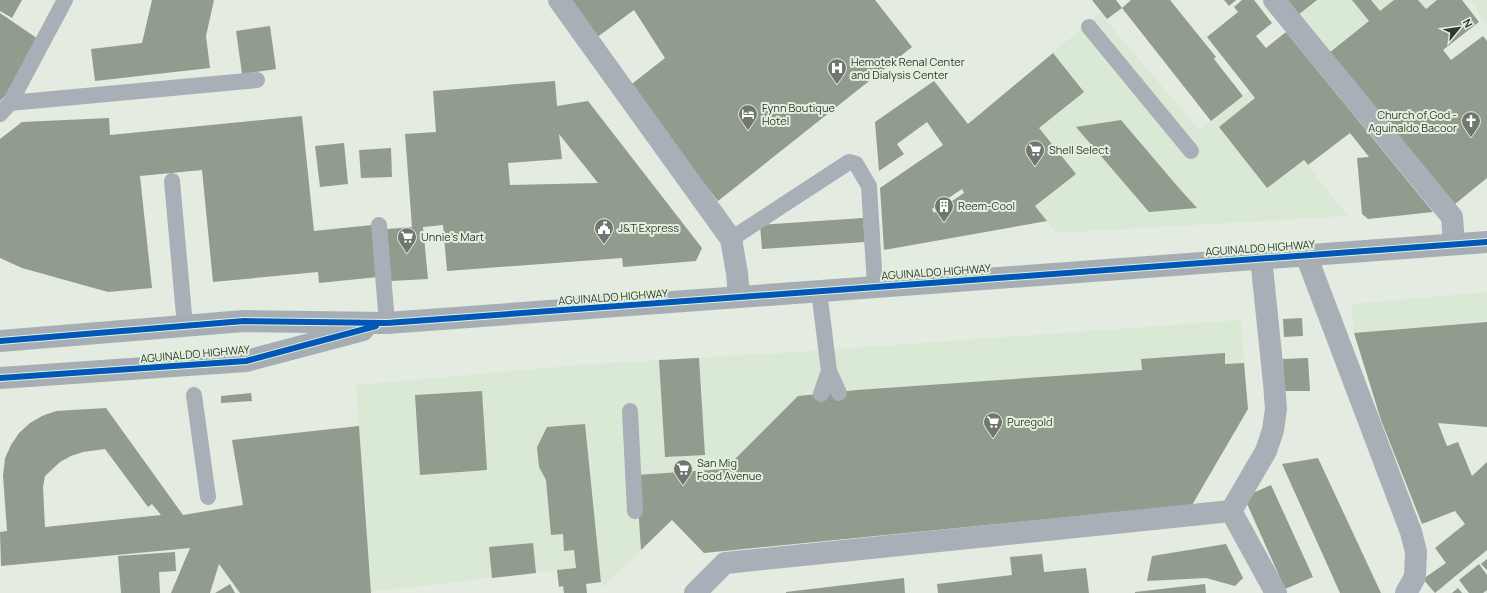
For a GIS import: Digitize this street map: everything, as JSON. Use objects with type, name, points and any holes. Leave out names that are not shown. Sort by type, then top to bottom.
[{"type":"highway","name":"AGUINALDO HIGHWAY","points":[[0,340],[244,321],[387,323],[1487,242]]},
{"type":"highway","name":"AGUINALDO HIGHWAY","points":[[0,378],[246,361],[387,323]]},
{"type":"street","points":[[560,0],[731,239],[739,297]]},
{"type":"street","points":[[1274,0],[1452,217],[1454,244]]},
{"type":"street","points":[[1306,255],[1411,532],[1416,552],[1415,577],[1406,593]]},
{"type":"street","points":[[1231,511],[1266,452],[1273,430],[1276,409],[1262,258]]},
{"type":"street","points":[[695,593],[725,563],[1231,511]]},
{"type":"street","points":[[1231,511],[1276,593]]},
{"type":"lane","points":[[5,108],[65,0]]},
{"type":"lane","points":[[1089,27],[1191,151]]},
{"type":"lane","points":[[5,108],[257,80]]},
{"type":"lane","points":[[731,239],[849,162],[856,164],[869,186],[875,287]]},
{"type":"lane","points":[[172,181],[185,326]]},
{"type":"lane","points":[[379,225],[387,323]]},
{"type":"lane","points":[[819,291],[829,371],[839,393]]},
{"type":"lane","points":[[821,394],[829,371]]},
{"type":"lane","points":[[194,395],[208,497]]},
{"type":"lane","points":[[630,410],[635,511]]},
{"type":"shaded area","points":[[1286,0],[1437,0],[1346,74]]},
{"type":"shaded area","points":[[1471,0],[1487,0],[1487,26]]},
{"type":"shaded area","points":[[1100,13],[1199,130],[1249,91],[1348,216],[1056,233],[968,124]]},
{"type":"shaded area","points":[[1487,292],[1487,427],[1381,420],[1354,333],[1351,304]]},
{"type":"shaded area","points":[[1241,320],[1248,409],[704,553],[672,520],[602,588],[599,565],[371,592],[356,385],[579,365],[795,352]]},
{"type":"building","points":[[0,0],[22,0],[12,18],[0,11]]},
{"type":"building","points":[[152,0],[214,0],[206,36],[210,68],[95,81],[91,49],[142,43]]},
{"type":"building","name":"Fynn Boutique Hotel","points":[[569,0],[875,0],[912,47],[718,201],[628,87],[665,58],[634,10],[596,38]]},
{"type":"building","points":[[1092,0],[1116,0],[1122,8],[1107,19]]},
{"type":"building","points":[[1131,0],[1170,0],[1216,57],[1214,59],[1243,96],[1211,121],[1122,8]]},
{"type":"building","points":[[1224,0],[1236,0],[1229,6]]},
{"type":"building","points":[[1242,0],[1254,0],[1272,23],[1256,36],[1266,48],[1286,32],[1433,212],[1368,219],[1362,214],[1357,158],[1369,157],[1350,133],[1308,165],[1304,160],[1267,188],[1219,127],[1255,98],[1207,37],[1238,12],[1234,7]]},
{"type":"building","points":[[1286,0],[1317,0],[1298,15]]},
{"type":"building","points":[[1352,0],[1371,0],[1380,11],[1394,0],[1418,0],[1426,9],[1437,0],[1462,0],[1479,22],[1443,50],[1451,60],[1483,36],[1487,41],[1487,178],[1455,204],[1329,53],[1369,21]]},
{"type":"building","points":[[0,13],[41,41],[20,80],[0,101]]},
{"type":"building","points":[[270,26],[276,69],[242,74],[236,31]]},
{"type":"building","points":[[1053,53],[1084,92],[1039,128],[1076,174],[1035,206],[1047,221],[884,250],[880,188],[943,145],[927,122],[897,144],[904,154],[879,171],[875,122],[934,81],[968,124]],"holes":[[[962,189],[964,193],[934,213],[932,209]]]},
{"type":"building","points":[[555,81],[557,106],[588,101],[702,248],[696,261],[623,267],[622,258],[447,271],[443,225],[423,227],[428,279],[391,281],[387,229],[412,227],[405,134],[436,132],[433,91]],"holes":[[[559,134],[598,183],[510,185],[508,163],[562,159]]]},
{"type":"building","points":[[302,116],[314,231],[372,225],[378,277],[319,283],[318,272],[213,282],[202,170],[140,176],[152,288],[108,292],[22,268],[0,258],[0,139],[22,122],[109,118],[110,135]]},
{"type":"building","points":[[1121,120],[1197,208],[1149,212],[1076,127]]},
{"type":"building","points":[[344,143],[348,184],[320,187],[315,146]]},
{"type":"building","points":[[391,148],[392,177],[361,178],[359,150]]},
{"type":"building","points":[[863,218],[865,242],[762,249],[760,225]]},
{"type":"building","points":[[1302,318],[1303,336],[1284,337],[1283,319]]},
{"type":"building","points":[[1487,322],[1487,427],[1438,423],[1447,446],[1458,442],[1472,476],[1487,462],[1487,550],[1435,593],[1423,579],[1446,563],[1435,548],[1465,524],[1455,511],[1422,524],[1381,420],[1354,333]]},
{"type":"building","name":"Puregold","points":[[1225,353],[1225,364],[1244,363],[1248,409],[1192,505],[704,553],[672,520],[641,550],[636,475],[725,469],[798,396],[857,390],[1142,370],[1141,359]]},
{"type":"building","points":[[699,358],[705,455],[665,457],[659,360]]},
{"type":"building","points":[[1308,358],[1310,391],[1284,391],[1283,359]]},
{"type":"building","points":[[482,391],[487,470],[420,475],[415,395]]},
{"type":"building","points":[[251,393],[252,401],[221,403],[221,396]]},
{"type":"building","points":[[106,408],[183,515],[243,505],[232,440],[359,426],[371,593],[240,593],[219,564],[210,593],[171,593],[190,548],[1,566],[0,532],[7,531],[3,476],[5,458],[19,433],[30,423],[42,416],[56,411]],"holes":[[[105,449],[148,507],[152,504],[161,515],[45,527],[43,487],[45,476],[60,462],[71,456],[83,452]]]},
{"type":"building","points":[[585,424],[601,582],[586,584],[587,593],[564,593],[563,586],[559,587],[557,570],[576,568],[574,550],[564,551],[563,534],[551,535],[546,480],[539,467],[537,447],[547,427]]},
{"type":"building","points":[[1318,458],[1381,593],[1340,593],[1282,464]]},
{"type":"building","points":[[1271,485],[1313,577],[1285,589],[1244,497]]},
{"type":"building","points":[[533,543],[536,573],[492,578],[489,547]]},
{"type":"building","points":[[1226,544],[1243,578],[1235,586],[1206,578],[1147,581],[1152,556]]},
{"type":"building","points":[[175,552],[176,571],[159,572],[160,593],[121,593],[118,556]]},
{"type":"building","points":[[1042,554],[1044,572],[1086,568],[1089,593],[938,593],[937,584],[1012,575],[1010,557]]},
{"type":"building","points":[[1487,559],[1487,570],[1481,564]]},
{"type":"building","points":[[1479,564],[1487,575],[1487,590],[1483,593],[1469,593],[1459,580]]},
{"type":"building","points":[[904,578],[905,593],[786,593],[786,592]]},
{"type":"building","points":[[230,584],[235,593],[215,593]]},
{"type":"building","points":[[1205,584],[1206,593],[1135,593],[1135,592]]},
{"type":"building","points":[[1458,588],[1462,593],[1452,593]]},
{"type":"cycle path","points":[[0,341],[244,321],[387,323],[1487,242]]},
{"type":"cycle path","points":[[0,378],[246,361],[376,326]]},
{"type":"place","name":"Hemotek Renal Center and Dialysis Center","points":[[837,85]]},
{"type":"place","name":"Fynn Boutique Hotel","points":[[748,131]]},
{"type":"place","name":"Church of God - Aguinaldo Bacoor","points":[[1471,138]]},
{"type":"place","name":"Shell Select","points":[[1035,167]]},
{"type":"place","name":"Reem-Cool","points":[[944,223]]},
{"type":"place","name":"J&T Express","points":[[604,245]]},
{"type":"place","name":"Unnie's Mart","points":[[407,254]]},
{"type":"place","name":"Puregold","points":[[993,439]]},
{"type":"place","name":"San Mig Food Avenue","points":[[683,486]]}]
